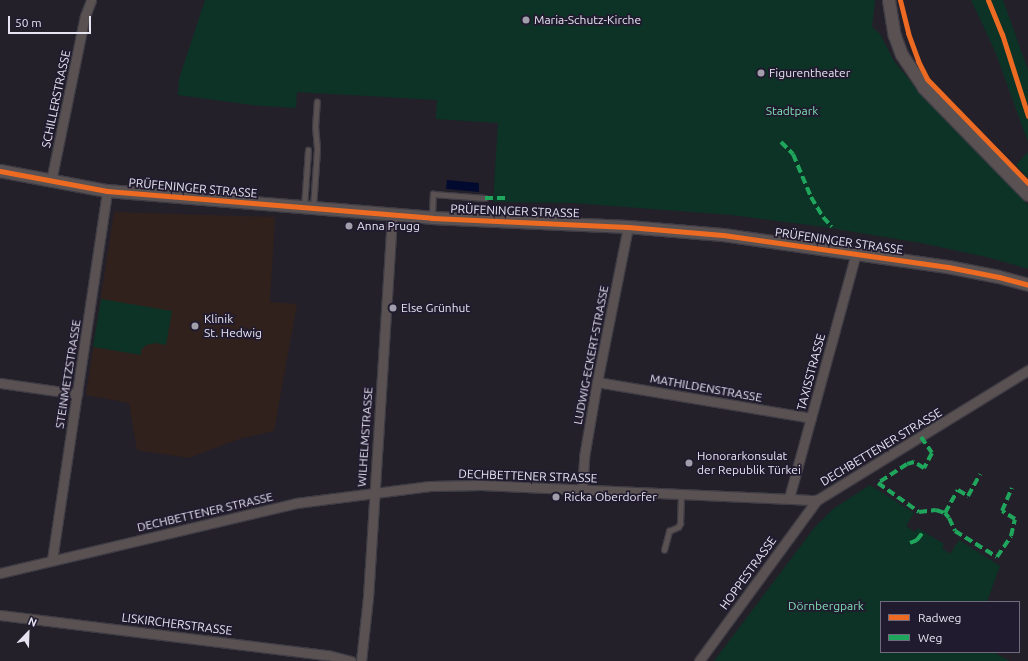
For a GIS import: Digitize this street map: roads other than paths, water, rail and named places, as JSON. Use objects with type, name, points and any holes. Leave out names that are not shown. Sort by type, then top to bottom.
[{"type":"street","name":"SCHILLERSTRASSE","points":[[51,181],[85,16],[91,0]]},
{"type":"street","points":[[889,0],[895,36],[902,54],[924,88],[1028,195]]},
{"type":"street","name":"PRÜFENINGER STRASSE","points":[[0,171],[107,191],[432,218],[628,227],[723,235],[856,252],[955,268],[999,277],[1028,285]]},
{"type":"street","name":"STEINMETZSTRASSE","points":[[52,560],[107,191]]},
{"type":"street","name":"WILHELMSTRASSE","points":[[361,661],[368,598],[373,492],[392,215]]},
{"type":"street","name":"LUDWIG-ECKERT-STRASSE","points":[[582,489],[584,457],[597,382],[628,227]]},
{"type":"street","name":"TAXISSTRASSE","points":[[789,498],[856,252]]},
{"type":"street","name":"DECHBETTENER STRASSE","points":[[0,573],[296,503],[373,492],[430,486],[481,485],[817,500],[1028,370]]},
{"type":"street","name":"MATHILDENSTRASSE","points":[[597,382],[811,418]]},
{"type":"street","points":[[0,383],[77,394]]},
{"type":"street","name":"HOPPESTRASSE","points":[[699,661],[817,500]]},
{"type":"street","name":"LISKIRCHERSTRASSE","points":[[0,615],[328,655],[351,661]]},
{"type":"lane","points":[[308,208],[317,149],[315,128],[317,102]]},
{"type":"lane","points":[[308,150],[308,208]]},
{"type":"lane","points":[[432,218],[433,194],[485,198]]},
{"type":"lane","points":[[664,550],[669,531],[678,527],[680,524],[681,494]]},
{"type":"water","points":[[447,180],[479,183],[479,192],[446,189]]},
{"type":"place","name":"Maria-Schutz-Kirche","points":[[526,20]]},
{"type":"place","name":"Figurentheater","points":[[761,73]]},
{"type":"place","name":"Anna Prugg","points":[[349,226]]},
{"type":"place","name":"Else Grünhut","points":[[393,308]]},
{"type":"place","name":"Klinik St. Hedwig","points":[[195,326]]},
{"type":"place","name":"Honorarkonsulat der Republik Türkei","points":[[689,463]]},
{"type":"place","name":"Ricka Oberdorfer","points":[[556,497]]},
{"type":"park label","name":"Stadtpark","points":[[792,111]]},
{"type":"park label","name":"Dörnbergpark","points":[[826,606]]}]
